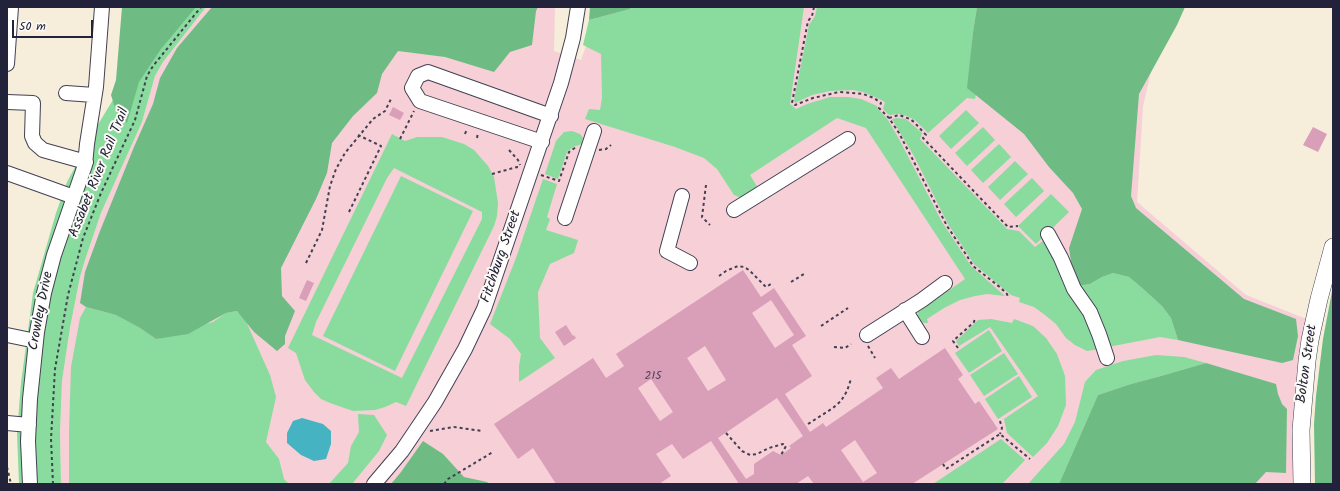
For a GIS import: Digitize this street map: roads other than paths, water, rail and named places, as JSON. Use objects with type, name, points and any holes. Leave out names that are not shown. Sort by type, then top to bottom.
[{"type":"main road","name":"Bolton Street","points":[[1300,482],[1301,424],[1308,354],[1319,298],[1333,247]]},
{"type":"street","points":[[7,64],[11,7]]},
{"type":"street","name":"Crowley Drive","points":[[30,484],[28,425],[31,377],[36,341],[44,293],[86,162],[86,144],[94,95],[102,7]]},
{"type":"street","name":"Fitchburg Street","points":[[374,484],[402,451],[423,421],[465,349],[492,288],[551,116],[569,57],[578,7]]},
{"type":"street","points":[[542,142],[420,101],[412,88],[418,76],[428,72],[551,116]]},
{"type":"street","points":[[66,93],[94,95]]},
{"type":"street","points":[[7,102],[33,103],[32,136],[34,143],[43,150],[86,162]]},
{"type":"street","points":[[565,218],[594,131]]},
{"type":"street","points":[[734,210],[848,139]]},
{"type":"street","points":[[7,173],[74,197]]},
{"type":"street","points":[[682,196],[667,251],[690,263]]},
{"type":"street","points":[[1048,234],[1074,289],[1090,312],[1099,334],[1106,358]]},
{"type":"street","points":[[866,339],[905,310],[945,284]]},
{"type":"street","points":[[905,310],[922,337]]},
{"type":"street","points":[[7,335],[36,341]]},
{"type":"street","points":[[7,423],[28,425]]},
{"type":"water","points":[[302,418],[323,424],[331,431],[331,444],[326,459],[314,461],[301,455],[287,443],[287,433],[293,421]]}]
